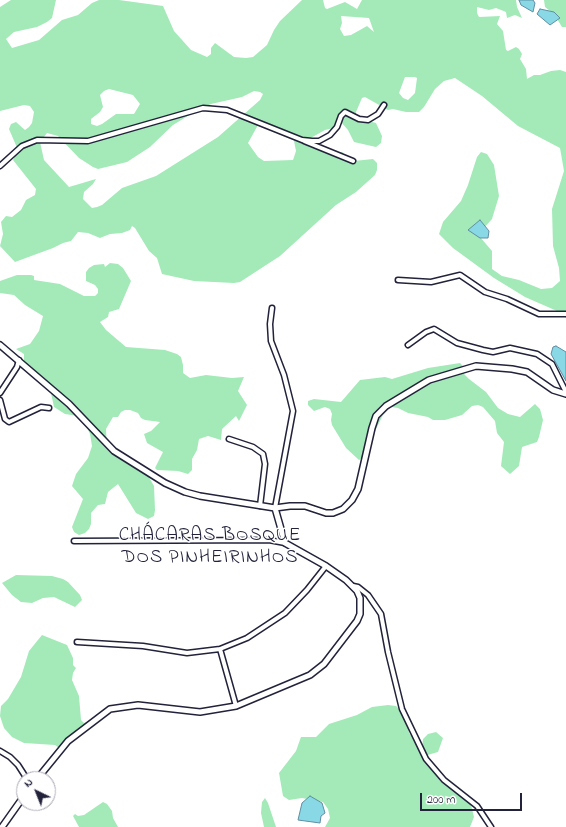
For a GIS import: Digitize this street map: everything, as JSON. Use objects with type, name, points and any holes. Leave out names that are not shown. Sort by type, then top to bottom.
[{"type":"street","points":[[302,140],[312,141],[324,139],[337,127],[341,116],[345,112],[359,119],[368,120],[378,114],[384,105]]},
{"type":"street","points":[[0,166],[22,146],[37,140],[88,140],[203,108],[227,110],[353,161]]},
{"type":"street","points":[[398,280],[437,282],[460,275],[485,292],[507,299],[539,314],[566,314]]},
{"type":"street","points":[[272,308],[270,329],[271,341],[286,381],[293,411],[275,508],[285,543]]},
{"type":"street","points":[[408,345],[426,332],[434,329],[457,343],[483,350],[493,352],[510,348],[536,354],[552,364],[566,393]]},
{"type":"street","points":[[0,345],[69,404],[114,451],[153,477],[185,492],[260,506],[275,508],[297,506],[333,513],[343,509],[352,500],[358,489],[376,416],[386,406],[439,376],[476,366],[512,369],[527,372],[553,390],[566,393]]},
{"type":"street","points":[[0,392],[17,367],[19,360]]},
{"type":"street","points":[[0,400],[6,419],[10,422],[41,407],[49,408]]},
{"type":"street","points":[[229,439],[253,447],[263,454],[265,464],[260,506]]},
{"type":"street","points":[[74,542],[270,540],[285,543],[326,566],[353,586],[358,587],[368,595],[381,614],[388,652],[402,708],[426,759],[444,780],[476,806],[491,827]]},
{"type":"street","points":[[77,642],[143,646],[187,653],[220,649],[247,638],[285,613],[307,590],[326,566]]},
{"type":"street","points":[[44,771],[68,741],[110,709],[138,705],[200,712],[236,706],[310,675],[324,664],[352,629],[360,614],[360,598],[353,586]]},
{"type":"street","points":[[220,649],[236,706]]},
{"type":"street","points":[[0,751],[10,757],[21,771]]},
{"type":"street","points":[[2,827],[16,807]]},
{"type":"green space","points":[[11,0],[56,0],[52,18],[47,22],[37,27],[14,32],[6,39],[12,48],[39,40],[62,20],[78,15],[92,3],[99,0],[119,0],[163,6],[174,31],[191,50],[207,57],[211,54],[211,48],[215,43],[234,57],[246,58],[253,57],[267,45],[280,21],[302,0],[323,0],[325,8],[327,9],[345,2],[357,9],[362,0],[516,0],[517,7],[522,18],[515,15],[507,18],[506,12],[496,8],[489,10],[477,7],[477,13],[479,17],[500,16],[497,24],[503,31],[506,50],[508,51],[516,47],[519,49],[522,54],[520,59],[526,69],[527,79],[534,75],[540,75],[551,71],[560,70],[566,72],[566,318],[557,311],[525,297],[494,278],[453,248],[439,234],[443,222],[461,201],[477,157],[481,152],[487,154],[494,165],[499,196],[492,219],[484,228],[480,237],[492,251],[492,269],[502,276],[519,280],[541,289],[552,288],[560,281],[559,268],[553,246],[552,209],[564,171],[560,148],[518,126],[482,96],[455,78],[444,81],[435,89],[424,107],[419,112],[406,112],[393,109],[388,110],[365,97],[362,98],[356,112],[356,118],[361,122],[364,120],[376,123],[382,136],[381,143],[376,147],[354,142],[348,130],[340,121],[334,128],[325,130],[307,140],[334,153],[343,152],[338,159],[354,161],[373,159],[377,163],[375,175],[356,192],[336,205],[280,256],[240,282],[194,281],[162,274],[157,258],[149,251],[135,228],[132,226],[130,230],[122,233],[110,234],[100,238],[88,233],[78,232],[71,241],[15,262],[0,246],[3,234],[1,222],[6,216],[12,217],[21,210],[26,200],[35,195],[36,189],[13,160],[18,150],[9,129],[11,124],[16,122],[25,130],[32,123],[34,112],[30,106],[24,105],[0,111],[0,7]],"holes":[[[341,16],[369,18],[374,32],[367,26],[351,35],[344,36],[340,29],[342,23]],[[405,77],[417,78],[415,93],[408,100],[403,98],[399,93]],[[109,89],[133,95],[140,104],[134,114],[116,114],[102,124],[97,126],[91,124],[91,119],[100,112],[103,107],[100,95]],[[254,91],[263,94],[260,100],[218,137],[156,176],[122,188],[102,205],[97,207],[92,208],[83,199],[84,192],[96,179],[69,187],[44,160],[40,142],[47,133],[58,136],[79,158],[98,169],[127,162],[150,147],[173,125],[211,104],[242,97]],[[258,125],[293,136],[296,151],[293,160],[264,161],[258,157],[248,143]]]},
{"type":"green space","points":[[544,0],[566,0],[566,27],[562,27],[554,14],[545,7]]},
{"type":"green space","points":[[110,263],[118,264],[123,268],[131,281],[119,309],[109,312],[108,317],[100,322],[106,330],[126,347],[165,350],[177,354],[181,357],[183,373],[190,378],[206,375],[232,378],[244,377],[238,391],[247,405],[239,421],[236,416],[222,429],[221,440],[208,436],[199,439],[197,450],[192,459],[192,470],[188,474],[178,471],[157,470],[155,468],[163,452],[147,443],[144,434],[151,431],[160,422],[145,420],[141,418],[138,413],[130,410],[121,412],[118,417],[113,417],[106,429],[107,448],[146,472],[154,486],[154,516],[148,519],[136,513],[118,484],[108,492],[105,504],[98,505],[91,513],[91,524],[89,529],[85,533],[79,535],[74,532],[72,527],[83,499],[72,486],[76,474],[88,458],[92,446],[90,434],[86,425],[78,416],[65,414],[54,407],[51,393],[45,383],[37,372],[29,368],[24,362],[24,354],[16,349],[30,344],[39,331],[43,316],[25,305],[14,295],[0,293],[0,281],[17,275],[31,275],[34,276],[34,280],[60,284],[84,296],[95,296],[98,293],[98,289],[95,285],[86,281],[86,272],[94,265],[104,264],[105,267]]},
{"type":"green space","points":[[460,363],[465,368],[464,374],[486,392],[498,408],[508,414],[520,417],[535,404],[540,409],[543,420],[537,442],[522,447],[519,466],[510,474],[501,466],[504,442],[497,433],[495,421],[483,407],[478,405],[472,406],[462,415],[445,420],[433,420],[428,417],[408,413],[398,408],[391,407],[383,415],[373,435],[368,454],[359,460],[346,448],[332,425],[332,414],[330,409],[325,407],[314,411],[308,405],[308,401],[314,399],[341,402],[360,380],[385,377],[392,379],[428,368]]},
{"type":"green space","points":[[16,575],[52,576],[63,579],[68,582],[80,595],[82,600],[75,607],[54,597],[43,598],[32,603],[21,602],[12,595],[2,583]]},
{"type":"green space","points":[[42,635],[67,645],[73,658],[73,665],[76,668],[73,673],[72,680],[79,696],[81,720],[84,723],[93,719],[59,748],[55,745],[24,743],[12,737],[4,728],[0,716],[1,706],[8,699],[21,677],[29,651]]},
{"type":"green space","points":[[388,705],[396,706],[406,715],[409,733],[422,749],[423,739],[428,734],[436,732],[443,738],[438,752],[424,756],[423,759],[437,775],[471,805],[474,817],[470,827],[325,827],[330,818],[328,809],[323,802],[302,798],[289,800],[283,796],[279,773],[296,751],[301,737],[316,737],[329,724],[357,715],[372,707]]},
{"type":"green space","points":[[265,798],[276,827],[264,827],[261,813],[262,802]]},
{"type":"green space","points":[[103,802],[107,804],[112,811],[113,818],[118,827],[79,827],[73,816],[75,814],[78,816],[84,815]]},
{"type":"water","points":[[519,0],[533,0],[535,3],[533,12],[521,5]]},
{"type":"water","points":[[540,9],[554,12],[560,18],[550,25],[537,14]]},
{"type":"water","points":[[480,220],[489,231],[488,238],[480,238],[468,230]]},
{"type":"water","points":[[556,346],[566,352],[566,381],[551,354],[553,347]]},
{"type":"water","points":[[310,796],[322,803],[325,813],[321,816],[320,823],[298,820],[302,803]]},
{"type":"district","name":"CHÁCARAS BOSQUE DOS PINHEIRINHOS","points":[[210,548]]}]
